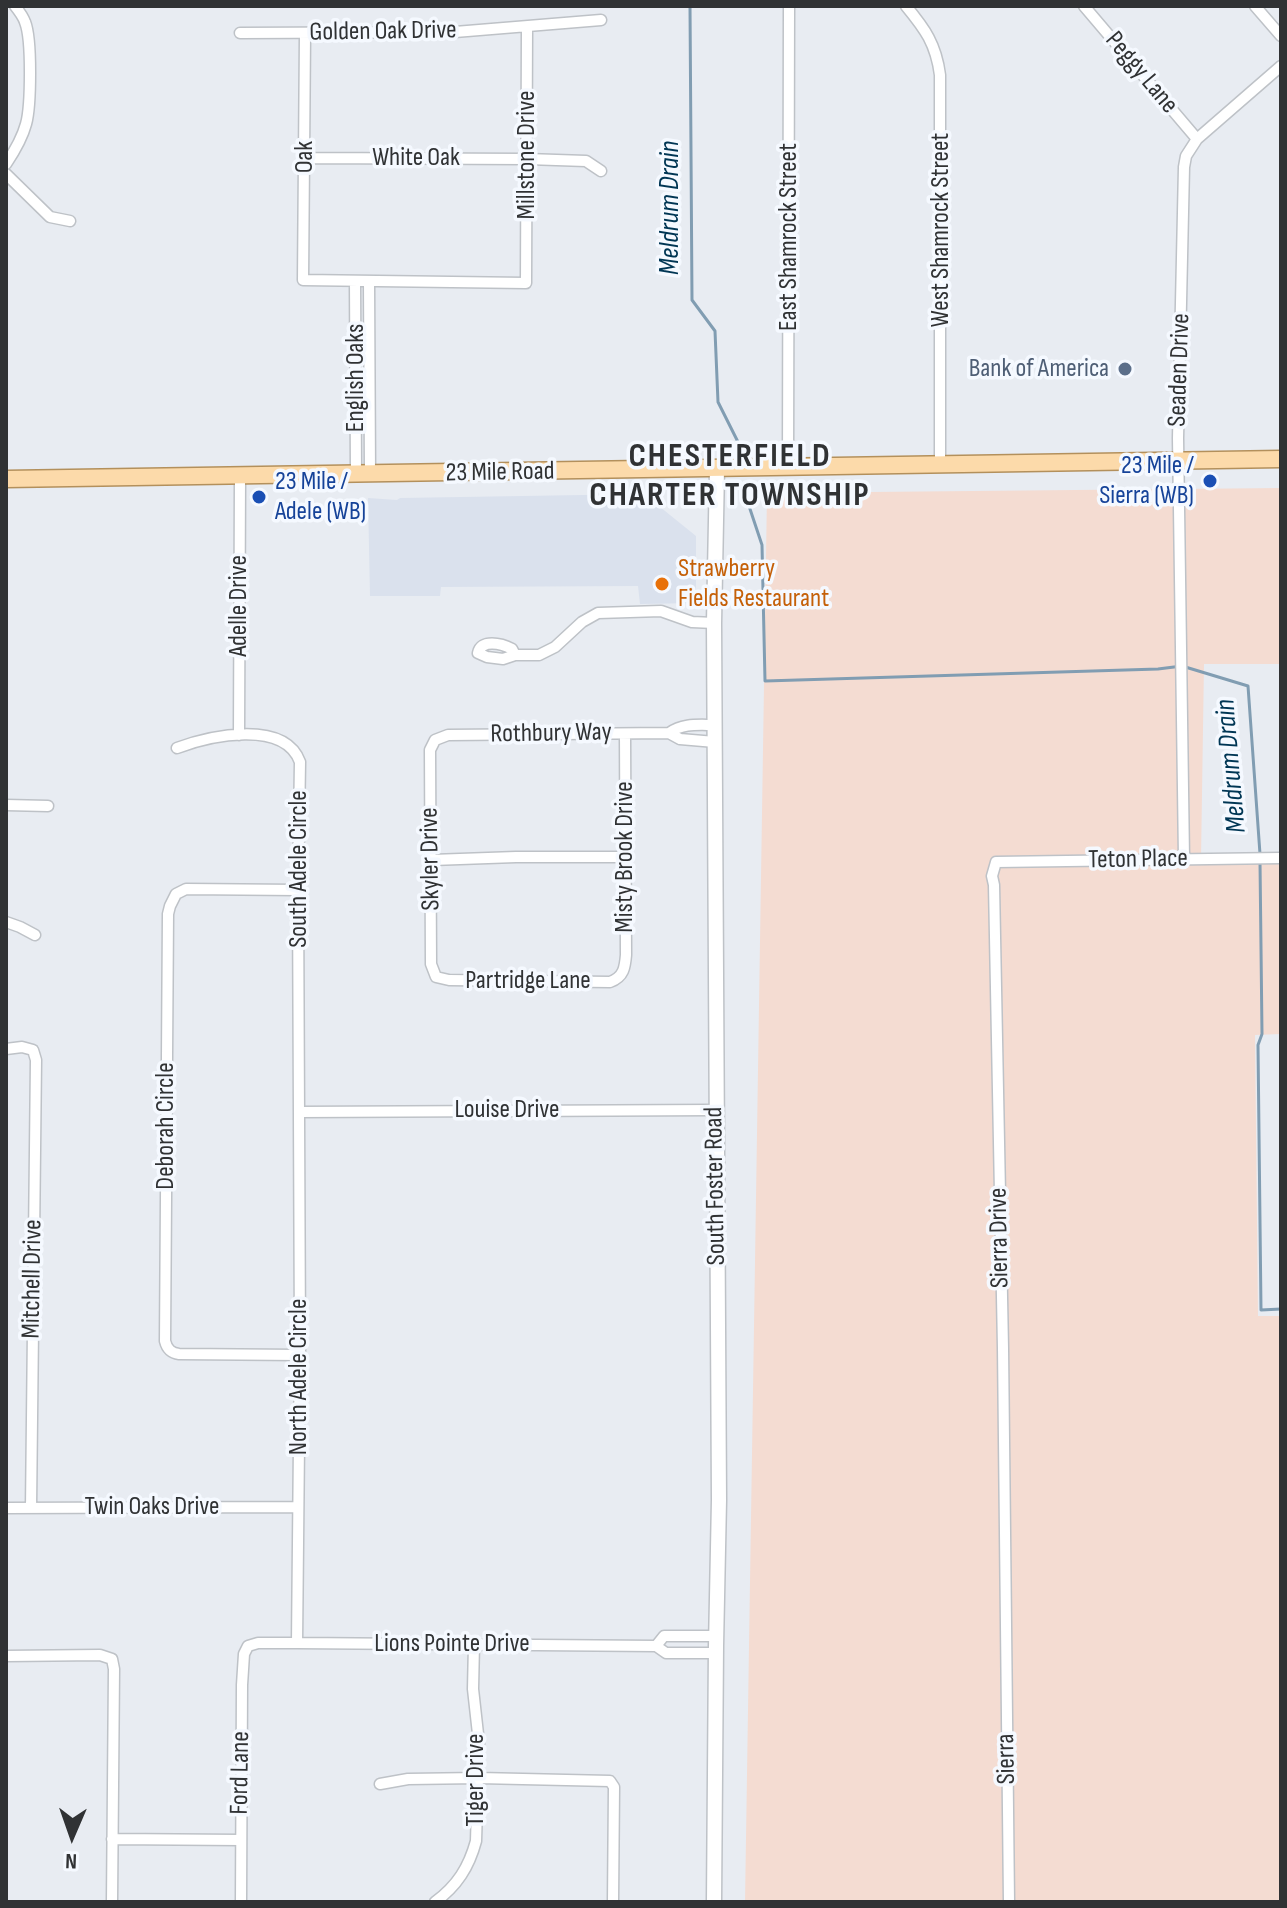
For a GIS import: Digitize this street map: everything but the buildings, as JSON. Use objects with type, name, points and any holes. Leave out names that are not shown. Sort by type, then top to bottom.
[{"type":"main road","name":"23 Mile Road","points":[[6,479],[1281,459]]},
{"type":"street","points":[[6,164],[20,140],[28,107],[28,30],[15,6]]},
{"type":"street","name":"East Shamrock Street","points":[[788,467],[789,6]]},
{"type":"street","name":"West Shamrock Street","points":[[906,6],[933,43],[940,75],[940,464]]},
{"type":"street","name":"Peggy Lane","points":[[1084,6],[1197,139]]},
{"type":"street","points":[[1255,6],[1281,36]]},
{"type":"street","name":"Golden Oak Drive","points":[[240,33],[455,32],[601,20]]},
{"type":"street","name":"Millstone Drive","points":[[369,281],[526,283],[527,28]]},
{"type":"street","name":"Oak","points":[[305,34],[303,280],[355,281]]},
{"type":"street","name":"Seaden Drive","points":[[1184,859],[1178,390],[1184,167],[1186,156],[1197,139],[1281,66]]},
{"type":"street","name":"White Oak","points":[[305,158],[586,161],[601,171]]},
{"type":"street","points":[[6,174],[50,217],[70,221]]},
{"type":"street","points":[[355,281],[369,281]]},
{"type":"street","name":"English Oaks","points":[[355,281],[363,475]]},
{"type":"street","name":"English Oaks","points":[[363,475],[369,281]]},
{"type":"street","name":"South Foster Road","points":[[714,1902],[719,1500],[714,725],[717,469]]},
{"type":"street","name":"Adelle Drive","points":[[239,735],[240,477]]},
{"type":"street","points":[[478,653],[503,659],[546,652],[582,622],[598,613],[661,611],[692,622],[714,623]]},
{"type":"street","name":"Rothbury Way","points":[[435,740],[448,735],[669,733],[687,725],[714,725]]},
{"type":"street","name":"Rothbury Way","points":[[669,733],[680,739],[715,742]]},
{"type":"street","name":"Misty Brook Drive","points":[[619,978],[626,955],[625,734]]},
{"type":"street","name":"South Adele Circle","points":[[177,748],[204,739],[268,736],[296,752],[300,762],[299,1112]]},
{"type":"street","name":"Skyler Drive","points":[[435,740],[430,750],[431,964],[436,977]]},
{"type":"street","points":[[6,805],[48,806]]},
{"type":"street","points":[[432,860],[624,857]]},
{"type":"street","name":"Teton Place","points":[[996,862],[1281,858]]},
{"type":"street","name":"Sierra Drive","points":[[996,862],[992,876],[1003,1348],[1005,1615]]},
{"type":"street","name":"Deborah Circle","points":[[298,890],[186,889],[176,894],[170,906],[165,1341],[170,1351],[179,1354],[300,1355]]},
{"type":"street","points":[[6,922],[35,935]]},
{"type":"street","name":"Partridge Lane","points":[[436,977],[449,980],[610,982],[619,978]]},
{"type":"street","name":"Mitchell Drive","points":[[6,1049],[22,1047],[33,1050],[36,1060],[31,1508]]},
{"type":"street","name":"Louise Drive","points":[[299,1112],[716,1110]]},
{"type":"street","name":"North Adele Circle","points":[[297,1643],[299,1112]]},
{"type":"street","name":"Twin Oaks Drive","points":[[6,1508],[298,1507]]},
{"type":"street","name":"Sierra","points":[[1005,1615],[1009,1902]]},
{"type":"street","points":[[716,1636],[664,1636],[656,1646],[666,1653],[716,1653]]},
{"type":"street","name":"Lions Pointe Drive","points":[[248,1646],[258,1643],[656,1646]]},
{"type":"street","name":"Tiger Drive","points":[[435,1902],[457,1883],[468,1866],[476,1841],[479,1743],[473,1689],[474,1644]]},
{"type":"street","name":"Ford Lane","points":[[241,1902],[243,1671],[248,1646]]},
{"type":"street","points":[[6,1656],[100,1655],[112,1659],[112,1902]]},
{"type":"street","points":[[380,1784],[408,1779],[479,1778],[606,1780],[612,1783],[613,1902]]},
{"type":"street","points":[[112,1839],[241,1840]]},
{"type":"shaded area","points":[[1281,488],[1281,664],[1204,664],[1201,859],[1281,859],[1281,1034],[1255,1035],[1258,1316],[1281,1316],[1281,1902],[745,1902],[767,493]]},
{"type":"shaded area","points":[[644,494],[696,536],[696,603],[640,604],[638,586],[441,587],[440,596],[370,596],[368,498],[397,500]]},
{"type":"waterway","name":"Meldrum Drain","points":[[690,6],[692,300],[715,331],[718,402],[739,444]]},
{"type":"waterway","name":"Meldrum Drain","points":[[743,488],[762,545],[765,681],[1182,666],[1248,686],[1260,854]]},
{"type":"waterway","name":"Meldrum Drain","points":[[1260,862],[1262,1034],[1258,1045],[1261,1310],[1281,1309]]},
{"type":"place","name":"Bank of America","points":[[1125,369]]},
{"type":"place","name":"23 Mile / Sierra (WB)","points":[[1210,481]]},
{"type":"place","name":"23 Mile / Adele (WB)","points":[[259,497]]},
{"type":"place","name":"Strawberry Fields Restaurant","points":[[662,584]]},
{"type":"district","name":"CHESTERFIELD CHARTER TOWNSHIP","points":[[730,476]]}]
